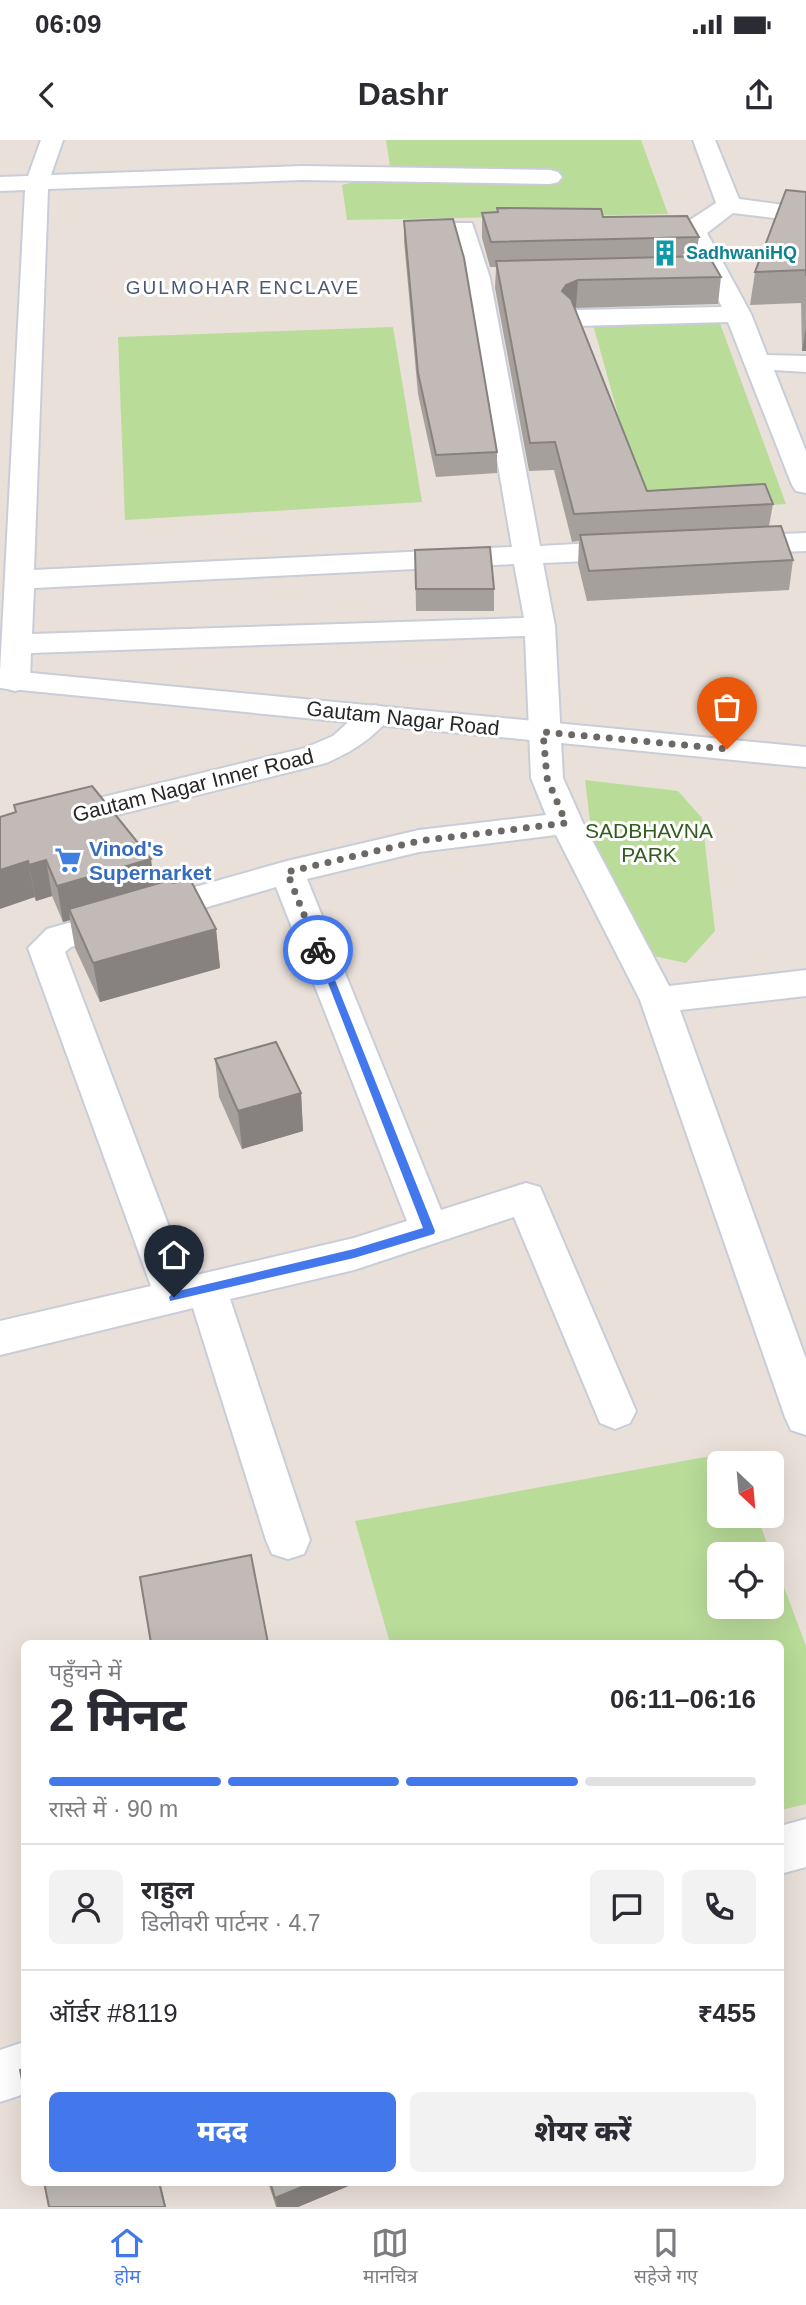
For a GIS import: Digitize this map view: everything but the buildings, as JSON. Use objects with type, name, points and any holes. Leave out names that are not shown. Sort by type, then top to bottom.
[{"type":"street","points":[[8,680],[17,644],[37,183],[52,140]]},
{"type":"street","points":[[704,140],[729,205]]},
{"type":"street","points":[[0,184],[300,162],[550,177]]},
{"type":"street","points":[[806,215],[729,205],[698,226],[695,233],[704,272],[738,314],[806,485]]},
{"type":"street","points":[[464,228],[492,278],[526,555],[540,626],[547,778],[566,823],[658,1000],[806,1417]]},
{"type":"street","points":[[576,318],[738,314]]},
{"type":"street","points":[[757,362],[806,365]]},
{"type":"street","points":[[707,547],[806,542]]},
{"type":"street","points":[[20,580],[651,549]]},
{"type":"street","points":[[17,644],[540,626]]},
{"type":"street","name":"Gautam Nagar Road","points":[[8,680],[806,757]]},
{"type":"street","name":"Gautam Nagar Inner Road","points":[[0,833],[315,756],[344,743],[375,715]]},
{"type":"street","points":[[288,1540],[191,1294],[49,964],[46,948],[59,938],[287,872],[419,841],[566,823]]},
{"type":"street","points":[[287,872],[430,1231]]},
{"type":"street","points":[[658,1000],[806,983]]},
{"type":"street","points":[[0,1338],[354,1254],[526,1198],[615,1411]]},
{"type":"street","points":[[784,1849],[806,1843]]},
{"type":"street","points":[[0,2076],[21,2069]]},
{"type":"green space","points":[[386,140],[641,140],[668,214],[347,220],[342,185],[391,173]]},
{"type":"green space","points":[[717,315],[786,504],[645,511],[592,321]]},
{"type":"green space","points":[[393,327],[422,502],[125,520],[118,337]]},
{"type":"green space","name":"SADBHAVNA PARK","points":[[585,780],[678,791],[702,818],[715,931],[686,963],[617,948],[592,837]]},
{"type":"green space","points":[[707,1457],[707,1528],[761,1528],[767,1542],[707,1542],[707,1619],[784,1619],[784,1587],[806,1646],[806,1804],[784,1809],[784,1640],[389,1640],[355,1521]]},
{"type":"way so far","points":[[318,950],[287,872],[419,841],[566,823],[547,778],[543,732],[727,749]]},
{"type":"place","name":"SadhwaniHQ","points":[[665,253]]},
{"type":"place","name":"Vinod's Supernarket","points":[[68,860]]},
{"type":"district","name":"GULMOHAR ENCLAVE","points":[[243,287]]},
{"type":"route","points":[[174,1297],[354,1254],[430,1231],[318,950]]}]
